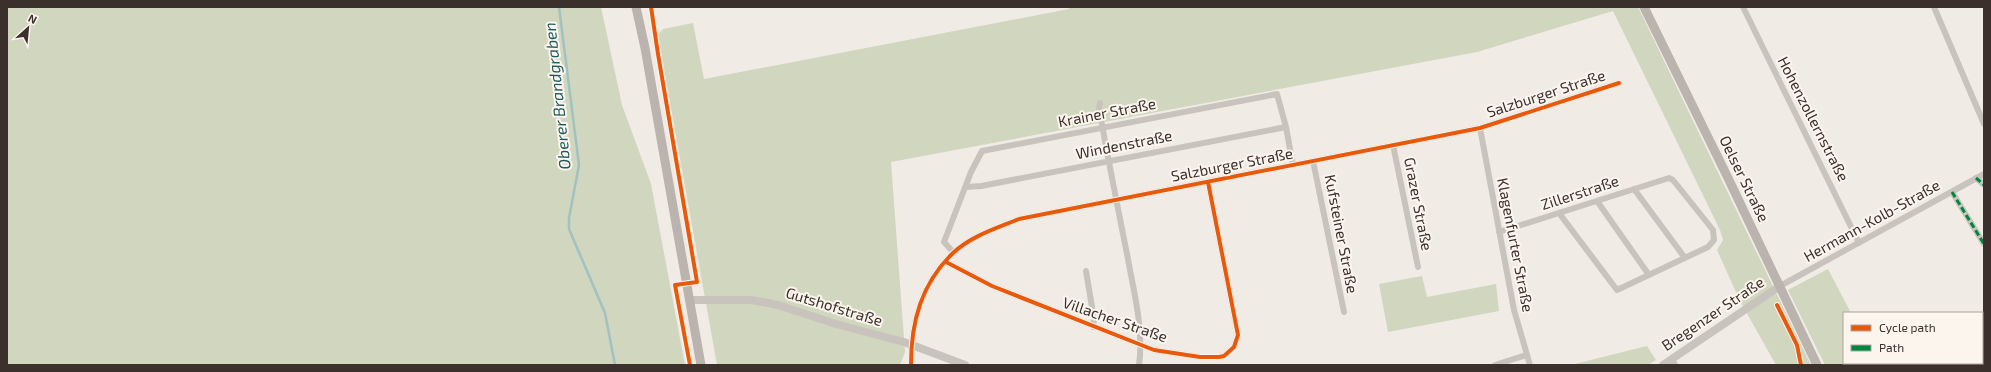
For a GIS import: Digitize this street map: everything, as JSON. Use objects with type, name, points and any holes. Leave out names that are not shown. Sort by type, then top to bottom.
[{"type":"main road","points":[[636,7],[645,48],[701,365]]},
{"type":"main road","name":"Oelser Straße","points":[[1644,7],[1817,365]]},
{"type":"street","name":"Hohenzollernstraße","points":[[1743,7],[1859,242]]},
{"type":"street","points":[[1934,7],[1984,124]]},
{"type":"street","name":"Salzburger Straße","points":[[911,365],[910,345],[914,324],[928,286],[954,252],[984,233],[1019,220],[1293,164],[1480,128],[1619,83]]},
{"type":"street","name":"Krainer Straße","points":[[954,252],[944,242],[978,156],[982,151],[1277,94],[1286,127],[1293,164]]},
{"type":"street","points":[[1100,103],[1099,108],[1137,308],[1140,345],[1139,365]]},
{"type":"street","name":"Windenstraße","points":[[966,187],[981,186],[1109,162],[1286,127]]},
{"type":"street","name":"Klagenfurter Straße","points":[[1480,128],[1514,310],[1530,365]]},
{"type":"street","name":"Grazer Straße","points":[[1393,145],[1418,268]]},
{"type":"street","name":"Kufsteiner Straße","points":[[1313,161],[1344,312]]},
{"type":"street","name":"Hermann-Kolb-Straße","points":[[1780,286],[1984,174]]},
{"type":"street","name":"Zillerstraße","points":[[1499,232],[1669,178],[1673,180],[1713,230],[1714,240],[1711,245],[1685,258]]},
{"type":"street","points":[[1976,178],[1984,185]]},
{"type":"street","name":"Villacher Straße","points":[[946,262],[992,286],[1092,327],[1154,350],[1211,358],[1224,356],[1237,341],[1238,335],[1208,182]]},
{"type":"street","points":[[1559,213],[1617,290],[1685,258],[1634,189]]},
{"type":"street","points":[[1952,192],[1984,244]]},
{"type":"street","points":[[1597,201],[1649,275]]},
{"type":"street","name":"Villacher Straße","points":[[1086,271],[1094,319],[1092,327]]},
{"type":"street","name":"Bregenzer Straße","points":[[1663,365],[1674,362],[1780,286]]},
{"type":"street","name":"Gutshofstraße","points":[[690,300],[752,300],[778,305],[831,323],[910,345],[965,365]]},
{"type":"street","points":[[1495,365],[1526,355]]},
{"type":"green space","points":[[7,7],[601,7],[622,105],[651,184],[685,365],[7,365]]},
{"type":"green space","points":[[1069,7],[1638,7],[1811,365],[1776,365],[1740,301],[1717,250],[1723,240],[1720,230],[1613,11],[1477,52],[891,162],[905,352],[900,365],[717,365],[658,35],[663,29],[693,23],[704,79],[1069,9]]},
{"type":"green space","points":[[1828,269],[1850,312],[1843,312],[1843,364],[1879,365],[1825,365],[1788,290]]},
{"type":"green space","points":[[1422,276],[1427,297],[1496,284],[1499,311],[1388,332],[1379,284]]},
{"type":"green space","points":[[1647,346],[1656,360],[1648,365],[1571,365]]},
{"type":"waterway","name":"Oberer Brandgraben","points":[[559,7],[579,165],[569,218],[569,229],[605,313],[615,365]]},
{"type":"marked path","points":[[1976,178],[1984,185]]},
{"type":"marked path","points":[[1952,192],[1984,244]]},
{"type":"cycle path","points":[[651,7],[697,282],[675,285],[690,365]]},
{"type":"cycle path","points":[[911,365],[913,334],[920,304],[933,278],[942,265],[960,247],[976,237],[1019,219],[1480,128],[1619,83]]},
{"type":"cycle path","points":[[946,262],[992,286],[1154,350],[1200,357],[1224,356],[1234,347],[1238,335],[1208,182]]},
{"type":"cycle path","points":[[1777,305],[1797,345],[1801,365]]}]
